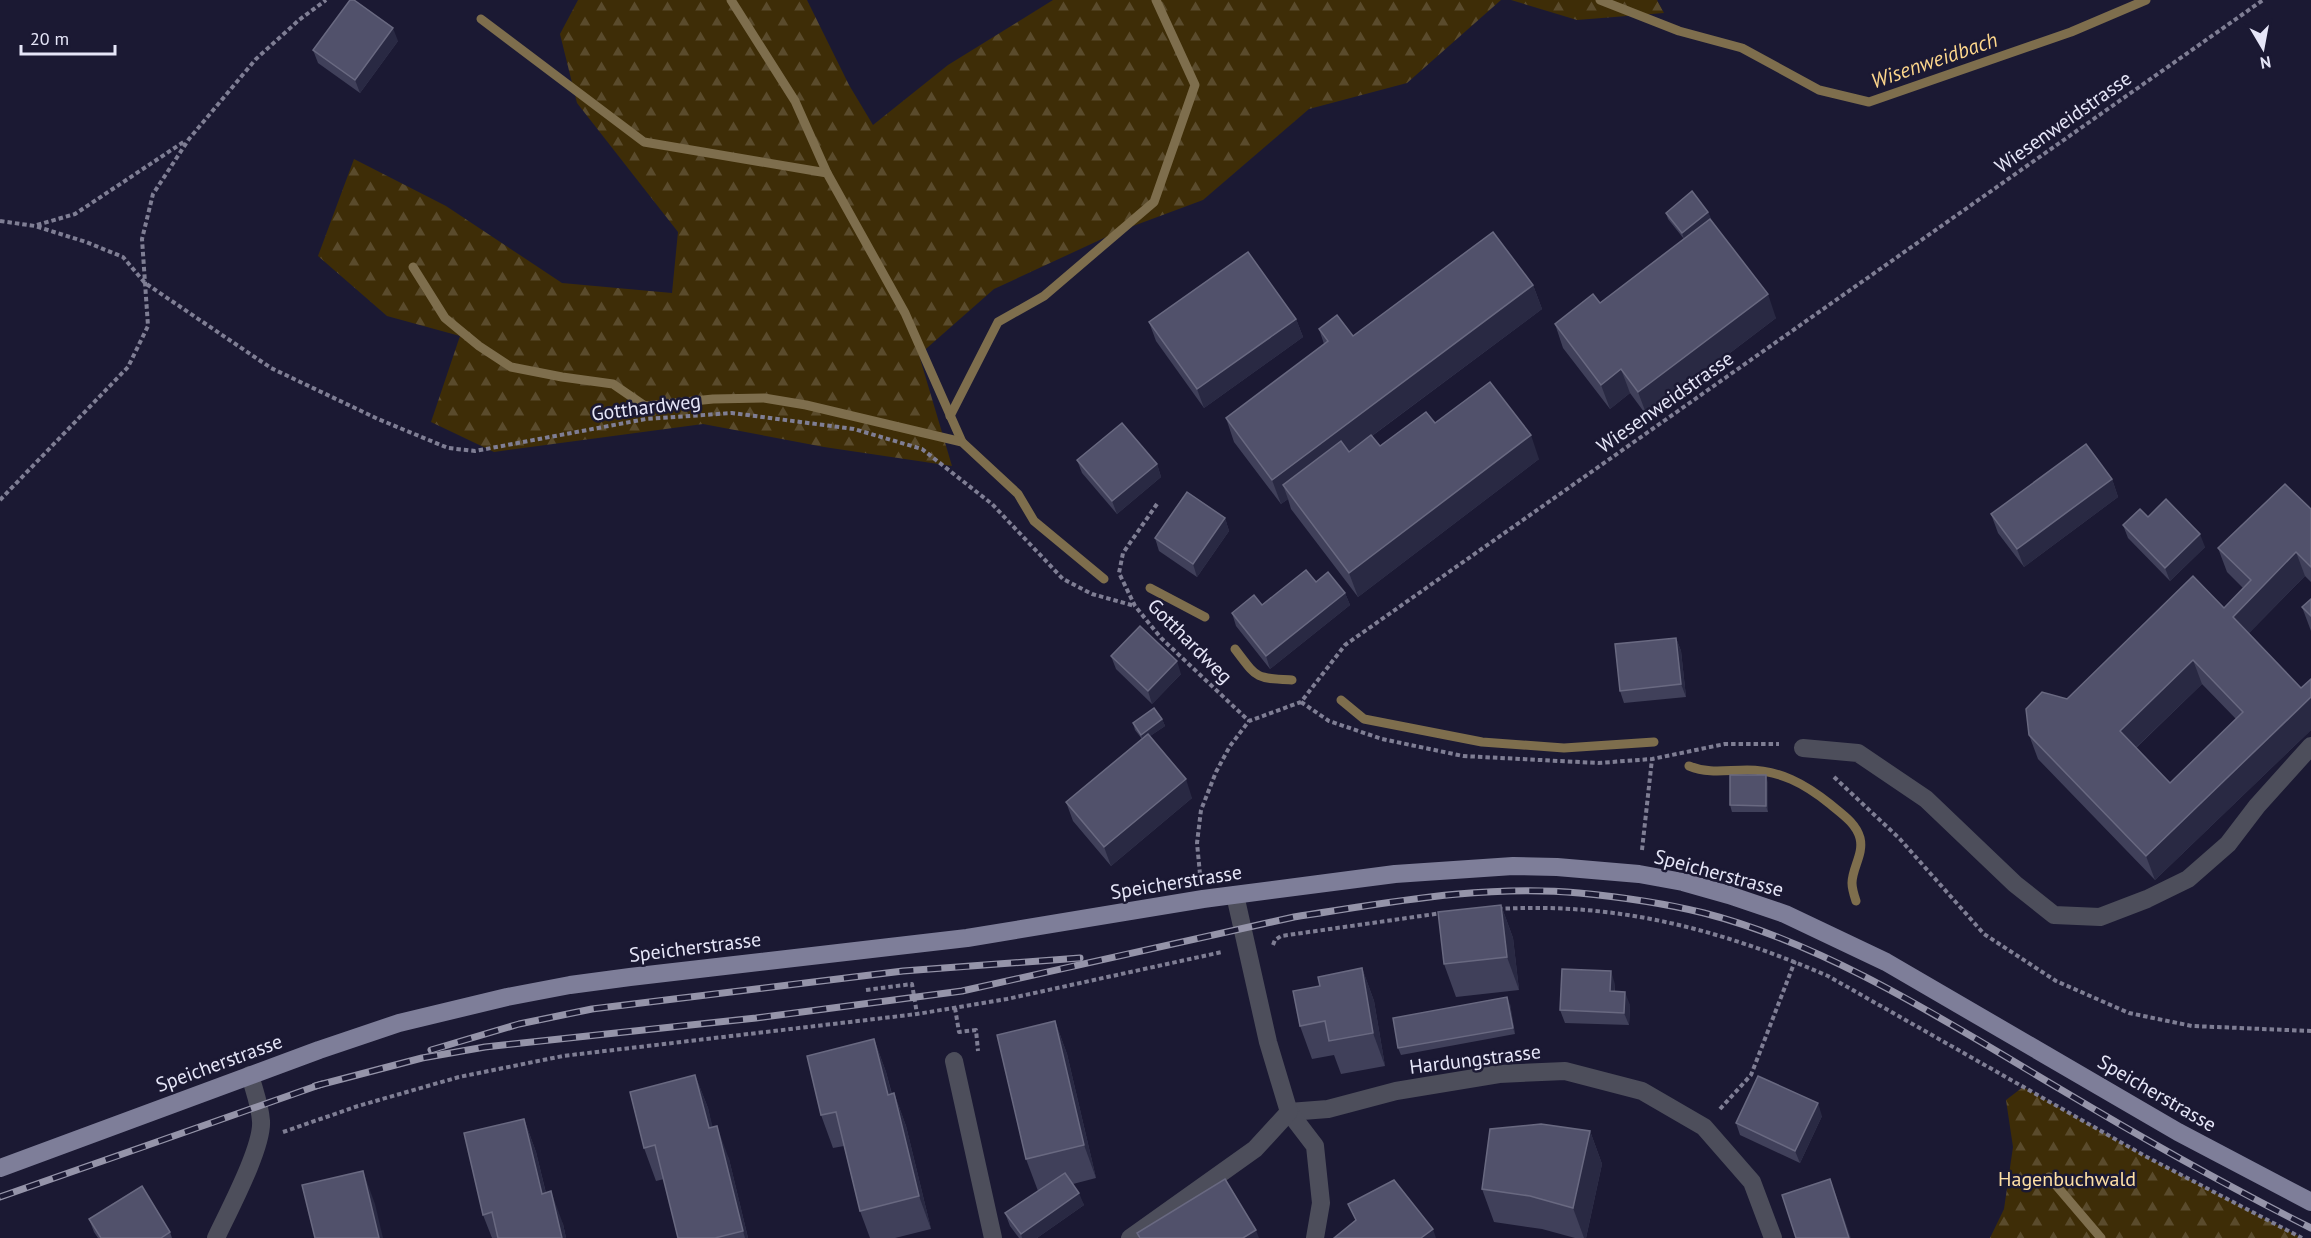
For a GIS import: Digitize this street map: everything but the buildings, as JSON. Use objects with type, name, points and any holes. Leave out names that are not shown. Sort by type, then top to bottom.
[{"type":"main road","name":"Speicherstrasse","points":[[0,1168],[250,1075],[399,1023],[475,1004],[570,985],[967,938],[1203,899],[1395,874],[1467,868],[1557,867],[1639,874],[1683,882],[1785,914],[1836,936],[1975,1012],[2178,1132],[2311,1202]]},
{"type":"street","points":[[1803,748],[1858,753],[1926,799],[2014,884],[2054,915],[2100,917],[2188,879],[2228,844],[2257,806],[2311,746]]},
{"type":"street","points":[[1235,895],[1268,1042],[1289,1112],[1315,1146],[1321,1203],[1315,1238]]},
{"type":"street","points":[[954,1060],[993,1238]]},
{"type":"street","name":"Hardungstrasse","points":[[1289,1112],[1328,1109],[1396,1091],[1499,1074],[1565,1071],[1642,1091],[1704,1127],[1752,1182],[1773,1238]]},
{"type":"street","points":[[216,1238],[260,1133],[258,1104],[250,1075]]},
{"type":"street","points":[[1130,1238],[1255,1149],[1289,1112]]},
{"type":"path","points":[[0,500],[129,367],[148,326],[142,239],[153,194],[189,139],[256,59],[299,20],[326,0]]},
{"type":"path","name":"Wiesenweidstrasse","points":[[1301,702],[1345,645],[2263,0]]},
{"type":"path","points":[[35,226],[75,214],[189,139]]},
{"type":"path","name":"Gotthardweg","points":[[0,222],[35,226],[123,256],[145,283],[271,368],[378,419],[448,448],[475,451],[646,419],[732,413],[854,429],[922,449],[992,504],[1062,579],[1092,594],[1135,606],[1161,638],[1249,721]]},
{"type":"path","points":[[1135,606],[1119,573],[1123,552],[1156,504]]},
{"type":"path","points":[[1203,899],[1197,843],[1201,810],[1216,772],[1230,746],[1249,721],[1301,702],[1329,721],[1382,740],[1462,756],[1599,763],[1652,759],[1725,744],[1773,743],[1803,748]]},
{"type":"path","points":[[1639,874],[1652,759]]},
{"type":"path","points":[[1496,909],[1530,907],[1593,909],[1656,919],[1735,939],[1795,961],[1828,976],[2145,1156],[2302,1238]]},
{"type":"path","points":[[1271,947],[1281,936],[1450,912]]},
{"type":"path","points":[[283,1132],[358,1106],[459,1077],[563,1056],[917,1014],[1007,999],[1229,951]]},
{"type":"path","points":[[1704,1127],[1750,1075],[1795,961]]},
{"type":"path","points":[[866,990],[912,984],[917,1014]]},
{"type":"green space","points":[[578,0],[807,0],[849,85],[873,125],[948,65],[1053,0],[1501,0],[1407,83],[1309,109],[1203,200],[1117,232],[994,289],[919,355],[952,466],[824,447],[703,424],[494,452],[431,422],[460,336],[387,316],[318,256],[354,159],[446,206],[562,283],[672,293],[678,232],[577,103],[560,34]]},
{"type":"green space","points":[[1511,0],[1657,0],[1664,13],[1577,20]]},
{"type":"green space","name":"Hagenbuchwald","points":[[2023,1087],[2145,1156],[2302,1238],[1990,1238],[2004,1209],[2013,1147],[2006,1100]]},
{"type":"waterway","points":[[731,0],[795,101],[827,173]]},
{"type":"waterway","points":[[950,416],[998,322],[1044,296],[1154,202],[1195,85],[1156,0]]},
{"type":"waterway","name":"Wisenweidbach","points":[[1600,0],[1679,31],[1742,48],[1819,90],[1869,102],[2071,32],[2146,0]]},
{"type":"waterway","points":[[481,19],[644,142],[827,173],[905,313],[962,442]]},
{"type":"waterway","points":[[413,267],[445,318],[479,346],[511,367],[613,384],[645,406],[713,399],[764,398],[806,405],[962,442],[1018,494],[1034,521],[1104,579]]},
{"type":"waterway","points":[[1150,588],[1205,617]]},
{"type":"waterway","points":[[1235,649],[1258,675],[1270,679],[1292,680]]},
{"type":"waterway","points":[[1341,700],[1364,719],[1482,742],[1564,748],[1654,742]]},
{"type":"waterway","points":[[1689,766],[1711,771],[1747,770],[1781,775],[1811,790],[1839,811],[1852,823],[1860,838],[1860,850],[1852,883],[1856,901]]},
{"type":"waterway","points":[[2049,1177],[2101,1238]]},
{"type":"railway","points":[[315,1086],[422,1058],[485,1047],[756,1018],[962,991],[1294,917],[1364,906],[1472,893],[1507,891],[1579,893],[1642,901],[1704,913],[1751,927],[1843,966],[1932,1013],[2184,1161],[2311,1228]]},
{"type":"railway","points":[[431,1050],[519,1024],[592,1009],[903,971],[1080,958]]},
{"type":"railway","points":[[0,1197],[322,1084]]}]
